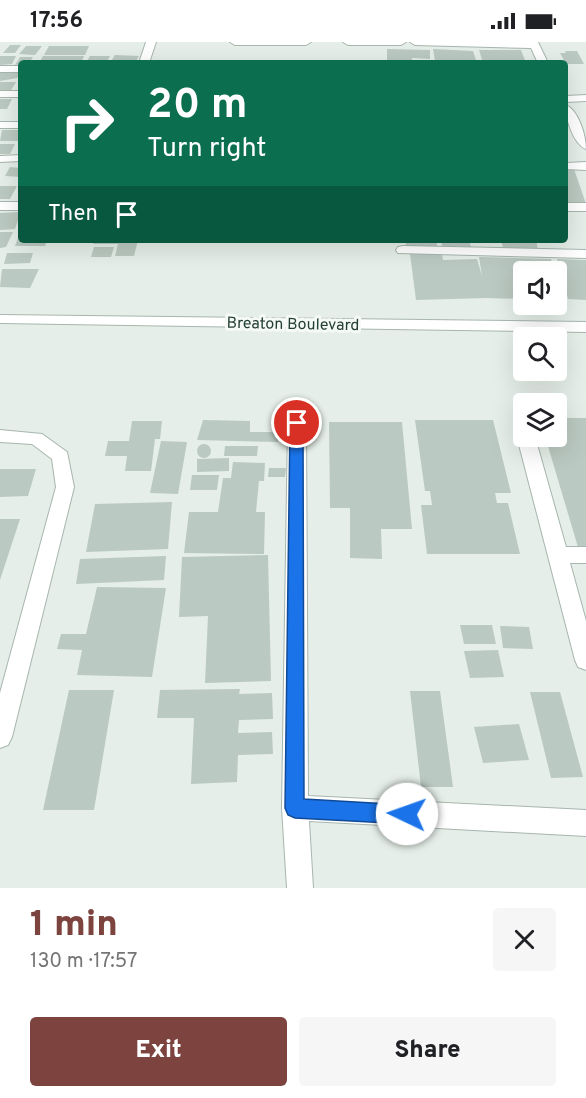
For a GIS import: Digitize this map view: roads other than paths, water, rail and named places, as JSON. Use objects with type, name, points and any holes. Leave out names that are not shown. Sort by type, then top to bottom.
[{"type":"street","points":[[145,60],[151,42]]},
{"type":"street","points":[[235,42],[306,42]]},
{"type":"street","points":[[348,42],[401,42]]},
{"type":"street","points":[[415,42],[533,43],[542,60]]},
{"type":"street","points":[[0,69],[18,69]]},
{"type":"street","points":[[0,94],[18,94]]},
{"type":"street","points":[[568,99],[586,98]]},
{"type":"street","points":[[568,113],[586,146]]},
{"type":"street","points":[[0,125],[18,125]]},
{"type":"street","points":[[0,159],[18,158]]},
{"type":"street","points":[[568,166],[586,166]]},
{"type":"street","points":[[0,206],[18,206]]},
{"type":"street","points":[[568,207],[586,207]]},
{"type":"street","points":[[403,250],[586,254]]},
{"type":"street","name":"Breaton Boulevard","points":[[0,319],[586,327]]},
{"type":"street","points":[[297,423],[295,808],[300,888]]},
{"type":"street","points":[[0,436],[36,438],[61,456],[65,487],[0,737]]},
{"type":"street","points":[[529,447],[586,660]]},
{"type":"street","points":[[558,555],[586,555]]},
{"type":"street","points":[[295,808],[586,823]]}]
